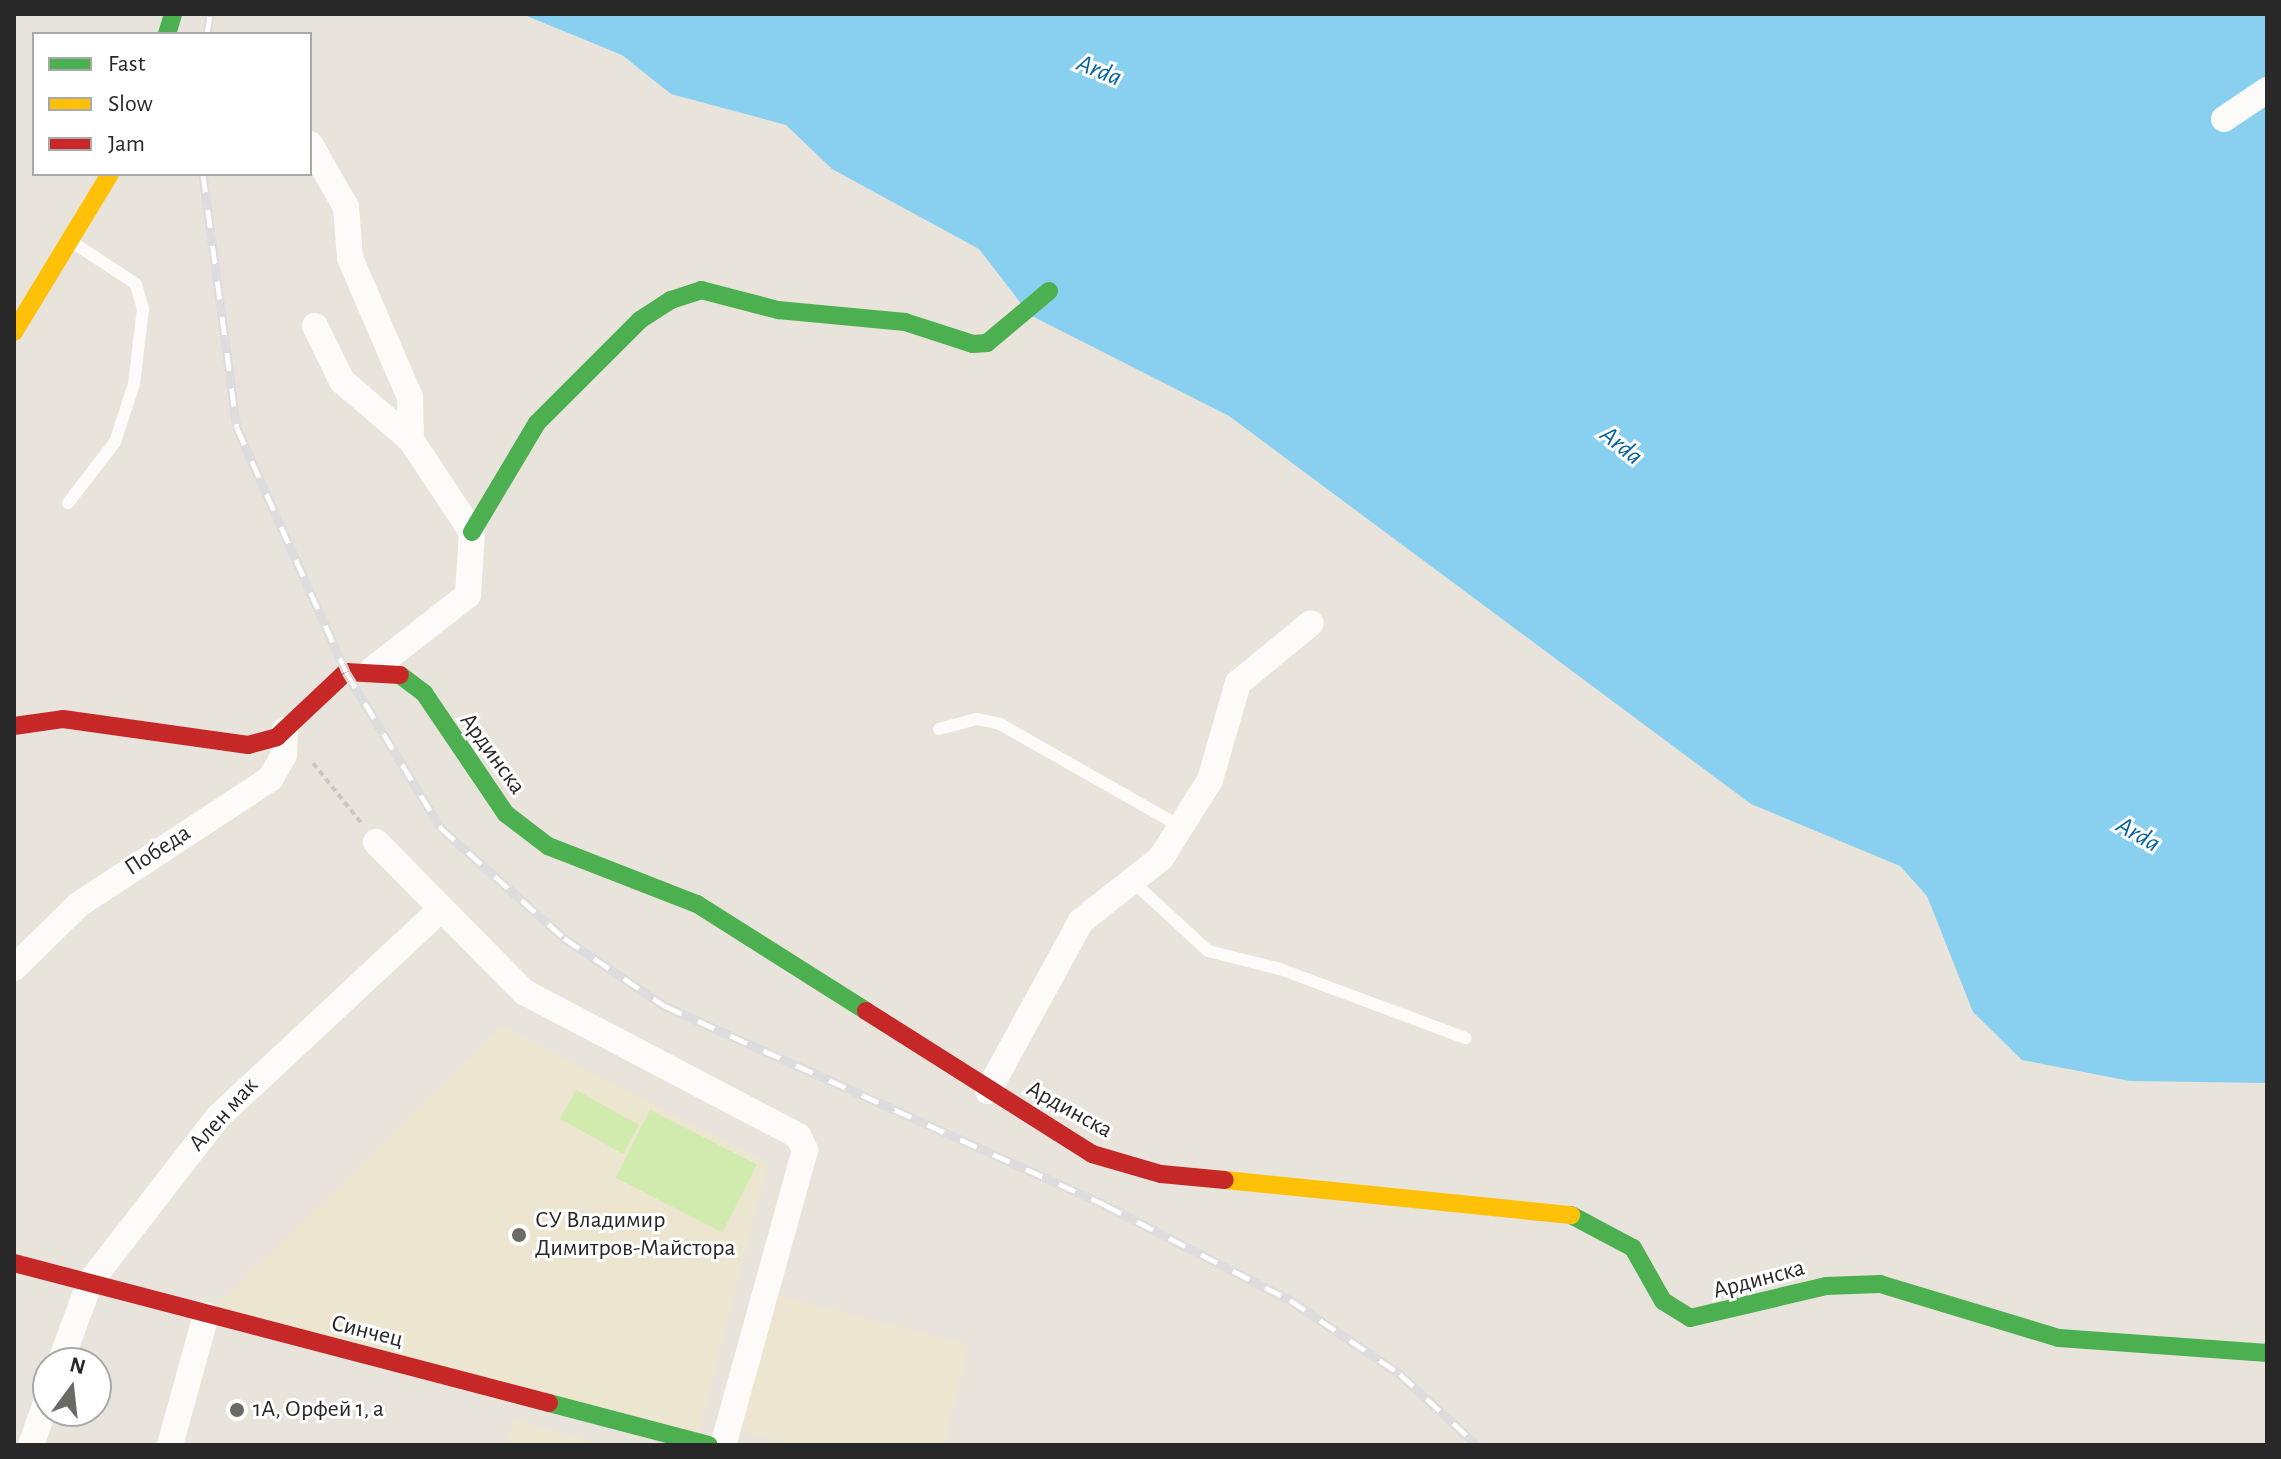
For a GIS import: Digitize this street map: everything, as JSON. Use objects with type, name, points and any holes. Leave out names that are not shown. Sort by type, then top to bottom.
[{"type":"street","points":[[2224,119],[2267,90]]},
{"type":"street","points":[[312,148],[346,207],[350,258],[410,397],[411,440]]},
{"type":"street","points":[[14,332],[73,243],[109,176]]},
{"type":"street","points":[[14,288],[60,264]]},
{"type":"street","points":[[14,726],[63,719],[228,745],[264,741],[285,730],[346,672],[373,669],[468,595],[472,532],[537,423],[640,320],[671,300],[701,290],[778,310],[905,322],[973,344],[987,343],[1049,291]]},
{"type":"street","points":[[315,326],[342,381],[411,440],[472,532]]},
{"type":"street","points":[[988,1091],[1081,921],[1161,858],[1210,780],[1238,683],[1311,623]]},
{"type":"street","name":"Ардинска","points":[[373,669],[411,680],[506,814],[548,846],[697,904],[1092,1154],[1161,1174],[1573,1215],[1633,1248],[1663,1301],[1690,1318],[1826,1286],[1880,1284],[2059,1338],[2267,1353]]},
{"type":"street","name":"Победа","points":[[14,968],[78,905],[270,779],[284,755],[285,730]]},
{"type":"street","points":[[376,842],[524,992],[798,1136],[805,1150],[723,1445]]},
{"type":"street","name":"Ален мак","points":[[66,1347],[90,1282],[218,1117],[442,908]]},
{"type":"street","name":"Синчец","points":[[14,1263],[709,1445]]},
{"type":"street","points":[[170,1445],[206,1315]]},
{"type":"lane","points":[[68,503],[115,442],[134,384],[143,309],[136,284],[73,243]]},
{"type":"lane","points":[[939,729],[977,719],[1000,724],[1181,827]]},
{"type":"lane","points":[[1132,881],[1208,951],[1280,969],[1466,1038]]},
{"type":"path","points":[[313,763],[376,842]]},
{"type":"shaded area","name":"СУ Владимир Димитров-Майстора","points":[[502,1026],[768,1163],[699,1434],[216,1306]]},
{"type":"shaded area","points":[[769,1293],[969,1344],[944,1445],[795,1445],[734,1429]]},
{"type":"shaded area","points":[[514,1419],[604,1445],[506,1445]]},
{"type":"green space","points":[[576,1090],[639,1125],[623,1154],[560,1119]]},
{"type":"green space","points":[[650,1110],[757,1164],[722,1232],[615,1178]]},
{"type":"water","name":"Arda","points":[[522,14],[2267,14],[2267,1083],[2130,1081],[2022,1060],[1973,1012],[1927,896],[1900,866],[1751,804],[1229,416],[1030,315],[979,249],[832,169],[786,125],[671,94],[622,55]]},
{"type":"railway","points":[[207,32],[210,14]]},
{"type":"railway","points":[[203,176],[237,428],[346,672],[441,828],[564,938],[665,1006],[1105,1205],[1290,1300],[1400,1374],[1477,1445]]},
{"type":"traffic: fast","points":[[168,32],[173,14]]},
{"type":"traffic: fast","points":[[472,532],[537,423],[640,320],[671,300],[701,290],[778,310],[905,322],[973,344],[987,343],[1049,291]]},
{"type":"traffic: fast","points":[[400,675],[424,693],[506,814],[548,846],[697,904],[866,1011]]},
{"type":"traffic: fast","points":[[1571,1215],[1633,1248],[1663,1301],[1690,1318],[1826,1286],[1880,1284],[2059,1338],[2267,1353]]},
{"type":"traffic: fast","points":[[549,1403],[709,1445]]},
{"type":"traffic: slow","points":[[14,332],[109,176]]},
{"type":"traffic: slow","points":[[1225,1180],[1571,1215]]},
{"type":"traffic: jam","points":[[14,726],[63,719],[248,745],[277,737],[346,672],[400,675]]},
{"type":"traffic: jam","points":[[866,1011],[1092,1154],[1161,1174],[1225,1180]]},
{"type":"traffic: jam","points":[[14,1263],[549,1403]]},
{"type":"place","name":"СУ Владимир Димитров-Майстора","points":[[519,1235]]},
{"type":"place","name":"1А, Орфей 1, а","points":[[237,1410]]}]
